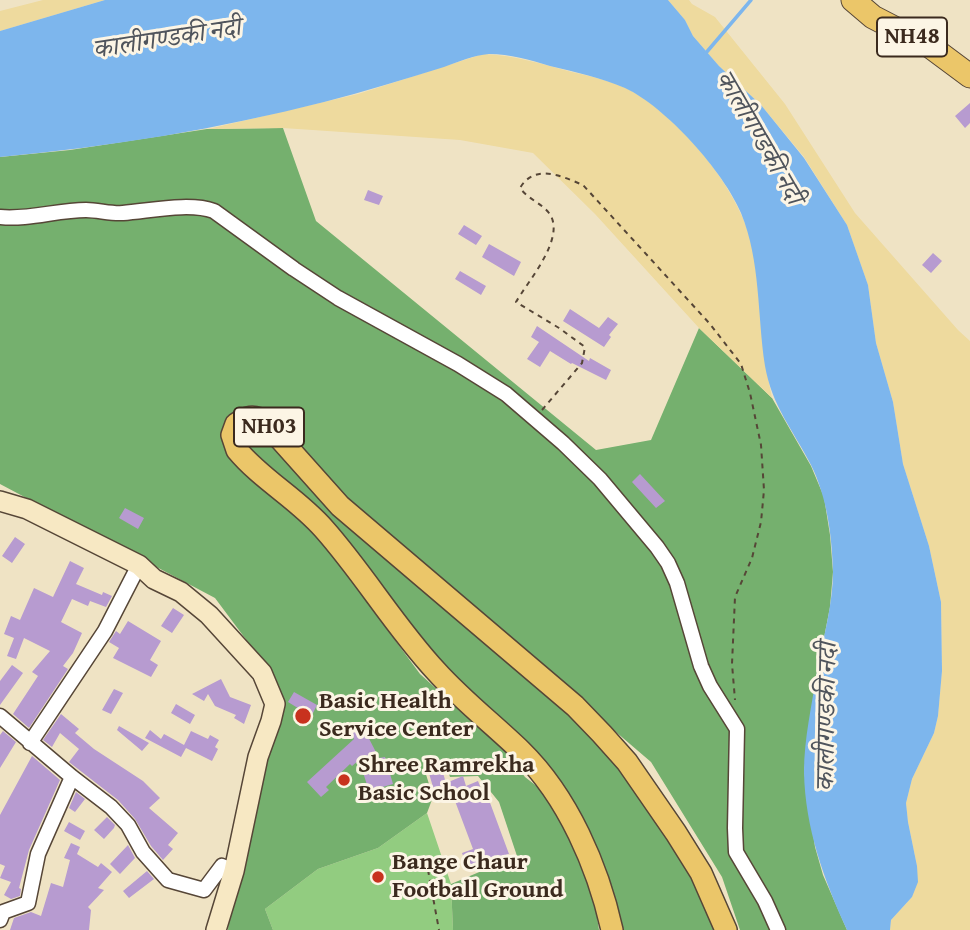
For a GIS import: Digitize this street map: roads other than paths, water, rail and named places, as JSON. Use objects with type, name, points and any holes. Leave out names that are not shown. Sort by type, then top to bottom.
[{"type":"highway","name":"NH48","points":[[853,0],[873,17],[931,47],[970,75]]},
{"type":"main road","name":"NH03","points":[[612,930],[605,898],[595,872],[576,832],[544,778],[523,753],[436,671],[322,526],[243,458],[233,442],[232,430],[236,424],[251,416],[265,422],[340,506],[575,706],[627,762],[650,793],[701,873],[726,930]]},
{"type":"main road","points":[[0,501],[27,509],[139,565],[154,579],[181,592],[209,615],[262,673],[275,704],[258,757],[234,871],[216,930]]},
{"type":"street","points":[[0,217],[86,210],[121,213],[146,209],[203,207],[214,211],[293,269],[338,298],[496,388],[564,443],[600,479],[668,563],[677,583],[701,666],[710,686],[737,729],[736,852],[765,901],[778,930]]},
{"type":"street","points":[[30,743],[105,631],[139,565]]},
{"type":"street","points":[[0,716],[111,807],[128,825],[143,852],[168,880],[204,890],[222,866],[234,871]]},
{"type":"street","points":[[0,920],[3,912],[27,904],[38,854],[72,777]]},
{"type":"water","name":"कालीगण्डकी नदी","points":[[105,0],[668,0],[685,20],[693,36],[719,66],[761,105],[804,158],[847,225],[868,285],[876,343],[893,402],[903,464],[929,546],[941,602],[942,671],[938,716],[934,733],[912,779],[906,803],[918,882],[912,897],[891,920],[890,930],[847,930],[824,873],[812,833],[805,793],[804,760],[831,596],[833,571],[830,531],[825,503],[816,477],[778,406],[768,380],[752,250],[741,213],[708,160],[658,110],[625,88],[598,78],[527,60],[489,54],[339,98],[244,121],[82,148],[0,157],[0,31]]},
{"type":"waterway","points":[[705,54],[751,0]]},
{"type":"place","name":"Basic Health Service Center","points":[[303,716]]},
{"type":"place","name":"Shree Ramrekha Basic School","points":[[344,780]]},
{"type":"place","name":"Bange Chaur Football Ground","points":[[378,877]]}]
